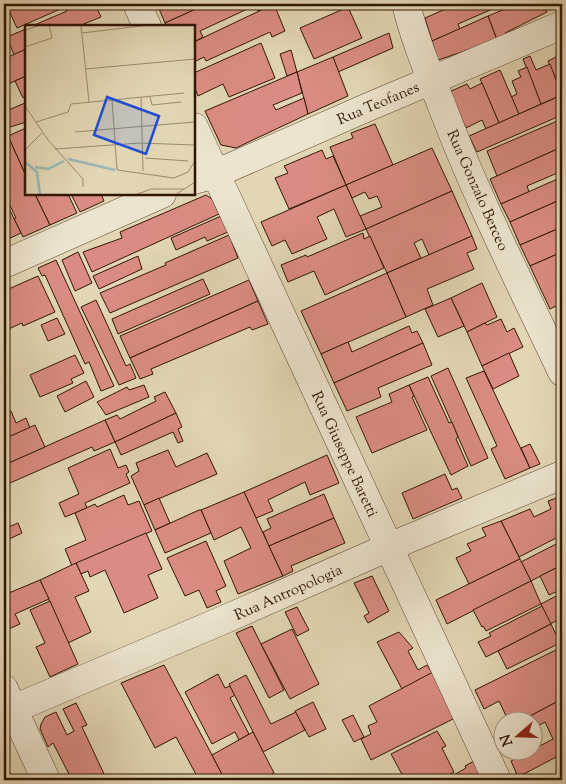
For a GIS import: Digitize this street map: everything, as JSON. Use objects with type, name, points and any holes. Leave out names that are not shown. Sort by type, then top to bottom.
[{"type":"street","points":[[137,4],[147,25]]},
{"type":"street","name":"Rua Gonzalo Berceo","points":[[406,4],[451,131],[562,372]]},
{"type":"street","name":"Rua Teofanes","points":[[204,177],[562,25]]},
{"type":"street","name":"Rua Giuseppe Baretti","points":[[195,133],[204,177],[389,547],[497,780]]},
{"type":"street","points":[[4,264],[160,195]]},
{"type":"street","name":"Rua Antropologia","points":[[8,699],[212,625],[389,547],[562,475]]},
{"type":"street","points":[[8,699],[46,780]]},
{"type":"building","points":[[6,4],[72,4],[17,28]]},
{"type":"building","points":[[72,4],[95,4],[101,17],[81,25],[34,25],[67,11],[65,7]]},
{"type":"building","points":[[157,4],[202,4],[203,6],[165,23]]},
{"type":"building","points":[[207,4],[274,4],[258,11],[256,5],[200,31],[203,37],[195,41],[195,25],[166,25],[165,23]]},
{"type":"building","points":[[274,4],[285,31],[272,37],[270,32],[206,61],[204,57],[195,62],[195,42]]},
{"type":"building","points":[[457,4],[504,4],[458,24],[460,29],[432,41],[425,18]]},
{"type":"building","points":[[517,4],[543,4],[547,12],[505,33],[506,35],[497,40],[488,16]]},
{"type":"building","points":[[348,7],[362,38],[314,59],[300,28]]},
{"type":"building","points":[[488,16],[497,40],[438,60],[432,41]]},
{"type":"building","points":[[25,29],[25,50],[14,55],[7,37]]},
{"type":"building","points":[[389,33],[393,48],[338,72],[333,57]]},
{"type":"building","points":[[261,43],[275,78],[229,97],[223,84],[198,96],[195,88],[195,73]]},
{"type":"building","points":[[25,49],[25,76],[4,86],[4,59]]},
{"type":"building","points":[[291,50],[297,72],[287,76],[280,54]]},
{"type":"building","points":[[562,54],[562,93],[548,61]]},
{"type":"building","points":[[530,56],[536,70],[550,64],[562,95],[541,104],[523,59]]},
{"type":"building","points":[[333,57],[348,96],[308,114],[297,72]]},
{"type":"building","points":[[527,67],[541,104],[519,114],[511,97],[517,94],[512,81],[521,77],[518,71]]},
{"type":"building","points":[[500,70],[519,114],[499,123],[480,79]]},
{"type":"building","points":[[297,72],[302,93],[273,105],[276,110],[304,98],[308,114],[236,148],[221,145],[205,111]]},
{"type":"building","points":[[25,76],[25,97],[23,98],[15,81]]},
{"type":"building","points":[[482,83],[499,123],[486,129],[482,120],[466,128],[449,92],[467,84],[470,89]]},
{"type":"building","points":[[562,95],[562,115],[477,152],[469,136]]},
{"type":"building","points":[[25,103],[25,122],[4,129],[4,112]]},
{"type":"building","points":[[562,119],[562,147],[497,176],[487,151]]},
{"type":"building","points":[[375,124],[393,165],[346,185],[330,147],[353,138],[351,133]]},
{"type":"building","points":[[25,128],[25,174],[8,136]]},
{"type":"building","points":[[8,136],[25,174],[25,195],[35,195],[50,225],[23,237],[4,193],[8,191],[4,181],[4,138]]},
{"type":"building","points":[[562,147],[562,171],[527,186],[529,192],[501,204],[490,179]]},
{"type":"building","points":[[432,148],[452,191],[366,229],[360,216],[382,207],[377,196],[369,199],[365,192],[352,198],[346,185]]},
{"type":"building","points":[[322,150],[326,159],[333,156],[346,185],[289,209],[275,178],[288,173],[284,166]]},
{"type":"building","points":[[562,177],[562,199],[510,222],[501,204]]},
{"type":"building","points":[[346,185],[366,229],[346,237],[334,209],[317,217],[327,239],[292,254],[285,240],[272,246],[261,222]]},
{"type":"building","points":[[452,191],[472,236],[429,255],[422,239],[414,243],[421,258],[387,273],[366,229]]},
{"type":"building","points":[[35,195],[68,195],[77,213],[50,225]]},
{"type":"building","points":[[72,195],[101,195],[104,201],[80,212]]},
{"type":"building","points":[[206,195],[212,199],[219,214],[92,272],[83,252],[122,238],[120,232]]},
{"type":"building","points":[[4,198],[21,233],[4,241]]},
{"type":"building","points":[[562,199],[562,227],[520,245],[510,222]]},
{"type":"building","points":[[221,216],[228,232],[207,241],[205,237],[176,250],[171,238]]},
{"type":"building","points":[[562,227],[562,252],[530,266],[520,245]]},
{"type":"building","points":[[363,233],[364,239],[370,236],[384,268],[325,295],[314,271],[288,282],[281,265],[306,255],[307,257]]},
{"type":"building","points":[[229,235],[238,258],[110,313],[100,293],[166,265],[165,263]]},
{"type":"building","points":[[472,236],[477,249],[467,253],[474,269],[427,289],[433,305],[406,317],[387,273]]},
{"type":"building","points":[[78,252],[92,283],[75,291],[62,260]]},
{"type":"building","points":[[562,252],[562,303],[550,309],[530,266]]},
{"type":"building","points":[[138,256],[142,269],[99,289],[93,276]]},
{"type":"building","points":[[56,260],[114,386],[101,391],[89,362],[85,364],[45,275],[42,276],[38,268]]},
{"type":"building","points":[[387,273],[406,317],[321,354],[301,311]]},
{"type":"building","points":[[38,276],[55,312],[23,326],[22,323],[4,331],[4,291]]},
{"type":"building","points":[[203,279],[210,294],[118,334],[112,319]]},
{"type":"building","points":[[249,280],[258,301],[130,358],[120,336]]},
{"type":"building","points":[[482,283],[497,317],[467,332],[451,298]]},
{"type":"building","points":[[451,298],[464,326],[438,337],[425,309]]},
{"type":"building","points":[[96,300],[126,366],[130,364],[136,378],[119,385],[81,307]]},
{"type":"building","points":[[258,301],[268,324],[252,330],[250,327],[151,369],[153,374],[140,379],[130,358]]},
{"type":"building","points":[[57,318],[65,334],[48,341],[41,325]]},
{"type":"building","points":[[501,319],[507,332],[514,328],[523,347],[482,366],[467,332],[485,323],[487,325]]},
{"type":"building","points":[[409,326],[412,333],[417,331],[423,343],[334,383],[321,354],[348,342],[352,352]]},
{"type":"building","points":[[423,343],[432,365],[378,388],[381,397],[347,411],[334,383]]},
{"type":"building","points":[[509,353],[519,376],[493,389],[482,366]]},
{"type":"building","points":[[75,355],[84,373],[71,379],[73,383],[40,397],[30,375]]},
{"type":"building","points":[[448,368],[488,458],[471,466],[431,376]]},
{"type":"building","points":[[484,371],[530,468],[505,479],[491,449],[497,446],[466,378]]},
{"type":"building","points":[[428,377],[449,423],[452,422],[458,437],[456,439],[468,466],[451,475],[409,385]]},
{"type":"building","points":[[86,381],[94,397],[65,412],[57,396]]},
{"type":"building","points":[[144,385],[149,397],[106,415],[97,402],[127,387],[129,390]]},
{"type":"building","points":[[409,385],[414,396],[412,397],[427,430],[372,453],[356,417],[392,402],[389,394]]},
{"type":"building","points":[[165,392],[176,413],[115,442],[105,420],[117,415],[120,419],[156,401],[154,397]]},
{"type":"building","points":[[11,411],[16,423],[26,418],[30,428],[4,439],[4,414]]},
{"type":"building","points":[[176,413],[182,427],[178,429],[183,441],[178,443],[173,432],[121,455],[115,442]]},
{"type":"building","points":[[105,420],[115,442],[94,451],[92,447],[10,483],[4,465]]},
{"type":"building","points":[[35,425],[45,447],[4,465],[4,439]]},
{"type":"building","points":[[530,444],[540,464],[530,468],[521,448]]},
{"type":"building","points":[[110,449],[118,468],[126,465],[129,472],[126,474],[130,483],[85,503],[87,508],[65,517],[59,503],[79,494],[68,468]]},
{"type":"building","points":[[168,450],[176,467],[207,453],[217,474],[144,505],[131,476],[139,471],[136,463]]},
{"type":"building","points":[[327,455],[339,483],[310,495],[305,482],[268,500],[273,511],[256,518],[244,492]]},
{"type":"building","points":[[445,474],[452,490],[457,488],[462,498],[413,519],[402,493]]},
{"type":"building","points":[[244,492],[283,576],[238,594],[224,561],[251,548],[241,527],[214,540],[201,510]]},
{"type":"building","points":[[324,494],[334,518],[269,546],[263,532],[271,528],[267,519]]},
{"type":"building","points":[[124,495],[128,505],[139,501],[152,531],[72,566],[65,549],[86,540],[75,513],[95,504],[97,507]]},
{"type":"building","points":[[562,496],[562,535],[519,557],[501,521],[530,509],[534,517],[551,509],[548,501]]},
{"type":"building","points":[[159,498],[170,523],[155,530],[144,505]]},
{"type":"building","points":[[201,510],[211,533],[165,553],[155,530]]},
{"type":"building","points":[[334,518],[345,543],[291,566],[293,571],[283,576],[269,546]]},
{"type":"building","points":[[501,521],[520,559],[469,584],[456,558],[471,551],[467,544],[486,536],[482,528]]},
{"type":"building","points":[[18,523],[22,533],[5,541],[4,529]]},
{"type":"building","points":[[146,533],[162,569],[148,575],[158,598],[124,613],[105,570],[90,577],[88,571],[81,574],[76,563]]},
{"type":"building","points":[[206,541],[226,586],[216,591],[221,602],[207,608],[199,590],[185,596],[167,558]]},
{"type":"building","points":[[562,541],[562,565],[531,581],[521,562]]},
{"type":"building","points":[[520,559],[531,581],[447,624],[436,600]]},
{"type":"building","points":[[76,563],[89,591],[75,597],[91,632],[68,643],[40,580]]},
{"type":"building","points":[[562,565],[562,589],[549,595],[540,576]]},
{"type":"building","points":[[372,576],[389,611],[368,623],[364,616],[369,613],[354,583]]},
{"type":"building","points":[[40,580],[49,599],[15,614],[20,624],[4,631],[4,595]]},
{"type":"building","points":[[531,581],[541,604],[486,631],[473,610]]},
{"type":"building","points":[[562,593],[562,618],[550,624],[541,604]]},
{"type":"building","points":[[50,601],[78,664],[50,677],[36,647],[45,643],[30,610]]},
{"type":"building","points":[[542,606],[551,624],[486,657],[478,642],[491,636],[489,633]]},
{"type":"building","points":[[297,607],[309,630],[297,636],[285,612]]},
{"type":"building","points":[[551,624],[560,643],[507,669],[498,651]]},
{"type":"building","points":[[252,626],[284,690],[269,698],[236,633]]},
{"type":"building","points":[[292,629],[319,684],[290,699],[261,644]]},
{"type":"building","points":[[399,632],[413,648],[408,651],[418,670],[427,665],[432,673],[402,689],[377,642]]},
{"type":"building","points":[[562,647],[562,699],[538,712],[504,712],[499,701],[484,709],[475,690]]},
{"type":"building","points":[[164,665],[225,780],[199,780],[176,737],[155,748],[121,683]]},
{"type":"building","points":[[433,672],[455,718],[371,760],[361,739],[371,734],[368,726],[377,722],[369,706]]},
{"type":"building","points":[[218,674],[225,688],[230,686],[235,695],[230,698],[249,734],[239,740],[235,732],[212,744],[185,692]]},
{"type":"building","points":[[246,675],[271,724],[296,712],[305,730],[263,752],[229,684]]},
{"type":"building","points":[[562,699],[562,754],[518,777],[511,762],[544,762],[544,744],[553,739],[544,723],[544,712],[538,712]]},
{"type":"building","points":[[313,702],[326,729],[309,737],[295,711]]},
{"type":"building","points":[[76,703],[87,725],[82,727],[105,776],[96,780],[72,780],[53,743],[48,747],[40,729],[45,717],[56,712],[67,735],[74,731],[63,709]]},
{"type":"building","points":[[353,715],[364,737],[354,742],[342,720]]},
{"type":"building","points":[[437,731],[446,746],[442,748],[454,772],[440,780],[436,780],[433,774],[423,780],[405,780],[391,754]]},
{"type":"building","points":[[253,732],[274,773],[261,780],[225,780],[212,755]]},
{"type":"building","points":[[474,761],[482,780],[445,780],[466,768],[465,766]]}]
